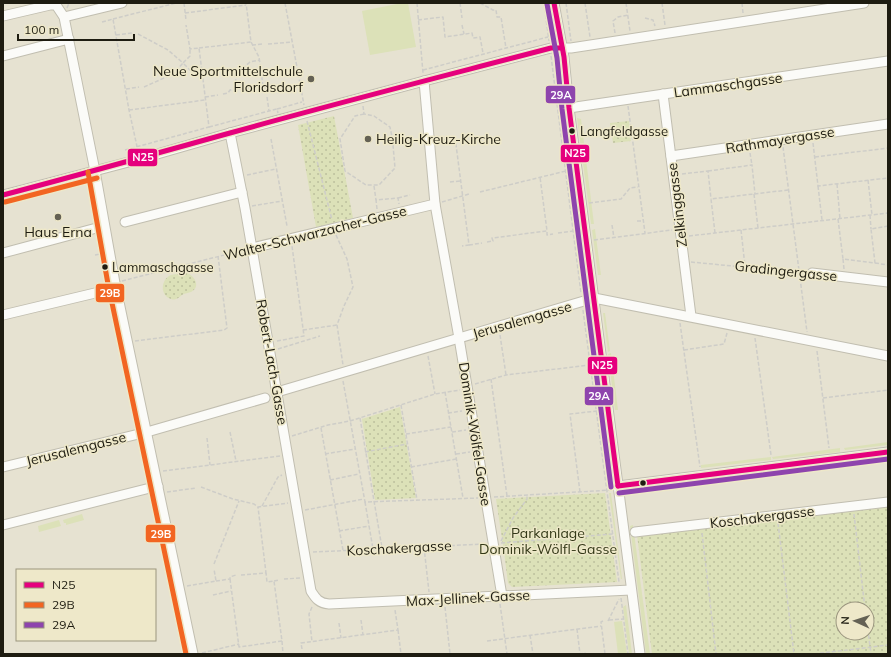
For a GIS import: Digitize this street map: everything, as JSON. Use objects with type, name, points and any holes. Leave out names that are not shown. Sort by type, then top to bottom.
[{"type":"street","points":[[64,17],[122,3]]},
{"type":"street","points":[[554,3],[562,48],[608,410],[614,488],[640,654]]},
{"type":"street","points":[[3,195],[551,48],[572,48],[666,32],[864,3]]},
{"type":"street","points":[[3,16],[50,5],[56,5],[64,17],[95,171],[115,286],[193,654]]},
{"type":"street","points":[[3,56],[69,39]]},
{"type":"street","name":"Lammaschgasse","points":[[569,108],[888,61]]},
{"type":"street","name":"Dominik-Wölfel-Gasse","points":[[424,81],[435,204],[460,338],[501,596]]},
{"type":"street","name":"Zelkinggasse","points":[[663,94],[691,316]]},
{"type":"street","name":"Rathmayergasse","points":[[671,156],[888,124]]},
{"type":"street","name":"Robert-Lach-Gasse","points":[[230,133],[242,192],[304,552],[313,595]]},
{"type":"street","points":[[125,222],[242,192]]},
{"type":"street","name":"Walter-Schwarzacher-Gasse","points":[[252,248],[435,204]]},
{"type":"street","points":[[3,253],[104,226]]},
{"type":"street","name":"Gradingergasse","points":[[812,273],[888,282]]},
{"type":"street","points":[[3,315],[115,286]]},
{"type":"street","name":"Jerusalemgasse","points":[[277,392],[594,298],[888,356]]},
{"type":"street","name":"Jerusalemgasse","points":[[3,467],[147,432],[265,398]]},
{"type":"street","points":[[614,488],[701,475],[888,452]]},
{"type":"street","points":[[3,525],[159,489]]},
{"type":"street","name":"Koschakergasse","points":[[635,532],[888,502]]},
{"type":"street","name":"Max-Jellinek-Gasse","points":[[313,595],[320,603],[329,604],[631,590]]},
{"type":"path","points":[[102,22],[176,3]]},
{"type":"path","points":[[184,3],[186,20]]},
{"type":"path","points":[[417,3],[424,81]]},
{"type":"path","points":[[460,3],[462,18]]},
{"type":"path","points":[[480,3],[496,10],[497,17],[501,17],[506,48]]},
{"type":"path","points":[[544,3],[620,591]]},
{"type":"path","points":[[566,3],[572,48]]},
{"type":"path","points":[[585,3],[591,45]]},
{"type":"path","points":[[626,3],[631,38]]},
{"type":"path","points":[[662,3],[666,32]]},
{"type":"path","points":[[742,3],[744,21]]},
{"type":"path","points":[[185,13],[246,4],[251,42],[260,60],[263,86],[265,87],[266,92]]},
{"type":"path","points":[[616,41],[613,21],[618,17],[628,15]]},
{"type":"path","points":[[418,20],[443,18],[445,37],[472,33],[473,38],[480,37],[483,54]]},
{"type":"path","points":[[645,18],[653,20],[655,23],[656,34]]},
{"type":"path","points":[[113,19],[129,110],[140,159]]},
{"type":"path","points":[[144,87],[172,74],[190,56],[186,25]]},
{"type":"path","points":[[462,25],[464,34]]},
{"type":"path","points":[[116,35],[132,33]]},
{"type":"path","points":[[138,34],[168,50],[192,72],[202,71]]},
{"type":"path","points":[[423,70],[548,37]]},
{"type":"path","points":[[190,49],[251,42]]},
{"type":"path","points":[[268,44],[292,42]]},
{"type":"path","points":[[252,45],[263,44]]},
{"type":"path","points":[[199,48],[209,128]]},
{"type":"path","points":[[237,89],[235,75],[250,62],[260,60]]},
{"type":"path","points":[[223,94],[228,94],[230,90],[263,86]]},
{"type":"path","points":[[126,89],[139,87]]},
{"type":"path","points":[[205,96],[218,95]]},
{"type":"path","points":[[267,97],[269,111]]},
{"type":"path","points":[[627,99],[645,234]]},
{"type":"path","points":[[129,110],[205,100]]},
{"type":"path","points":[[125,150],[303,102]]},
{"type":"path","points":[[363,106],[364,114]]},
{"type":"path","points":[[277,109],[280,120]]},
{"type":"path","points":[[392,137],[390,127],[374,116],[364,114],[355,116],[340,139],[345,170],[366,186],[379,185],[395,168],[392,145]]},
{"type":"path","points":[[812,135],[822,220]]},
{"type":"path","points":[[429,144],[455,137],[469,245]]},
{"type":"path","points":[[271,139],[287,226]]},
{"type":"path","points":[[782,140],[808,340]]},
{"type":"path","points":[[749,145],[758,228]]},
{"type":"path","points":[[815,157],[888,148]]},
{"type":"path","points":[[673,175],[752,165]]},
{"type":"path","points":[[246,175],[276,169]]},
{"type":"path","points":[[480,192],[566,171]]},
{"type":"path","points":[[708,171],[715,233]]},
{"type":"path","points":[[540,177],[547,231],[548,235],[553,234]]},
{"type":"path","points":[[818,186],[888,178]]},
{"type":"path","points":[[868,180],[875,263]]},
{"type":"path","points":[[450,182],[460,181]]},
{"type":"path","points":[[837,184],[844,277]]},
{"type":"path","points":[[374,185],[377,213]]},
{"type":"path","points":[[582,204],[621,199],[630,188],[639,187]]},
{"type":"path","points":[[711,199],[788,190]]},
{"type":"path","points":[[435,204],[469,194]]},
{"type":"path","points":[[376,200],[398,198],[410,195]]},
{"type":"path","points":[[398,198],[399,207]]},
{"type":"path","points":[[252,206],[282,201]]},
{"type":"path","points":[[586,242],[645,234],[715,233],[888,213]]},
{"type":"path","points":[[637,221],[643,221]]},
{"type":"path","points":[[612,225],[614,238]]},
{"type":"path","points":[[871,229],[888,226]]},
{"type":"path","points":[[334,228],[347,258],[352,287],[337,325],[342,373],[373,549]]},
{"type":"path","points":[[741,230],[745,267]]},
{"type":"path","points":[[487,242],[493,241],[492,238],[547,231]]},
{"type":"path","points":[[558,233],[573,231]]},
{"type":"path","points":[[285,339],[304,336],[291,238]]},
{"type":"path","points":[[462,246],[482,243]]},
{"type":"path","name":"Walter-Schwarzacher-Gasse","points":[[115,286],[218,256],[252,248]]},
{"type":"path","points":[[128,342],[224,330],[227,328],[218,256]]},
{"type":"path","points":[[843,260],[888,265]]},
{"type":"path","name":"Gradingergasse","points":[[684,261],[812,273]]},
{"type":"path","points":[[679,314],[701,475]]},
{"type":"path","points":[[303,330],[337,325]]},
{"type":"path","points":[[499,326],[506,374]]},
{"type":"path","points":[[753,329],[771,455]]},
{"type":"path","points":[[684,350],[724,344],[727,331]]},
{"type":"path","points":[[270,352],[320,336]]},
{"type":"path","points":[[427,348],[434,394]]},
{"type":"path","points":[[816,349],[829,448]]},
{"type":"path","points":[[285,438],[360,418],[434,394],[468,388],[506,374],[590,365]]},
{"type":"path","points":[[492,379],[507,496]]},
{"type":"path","points":[[823,398],[888,390]]},
{"type":"path","points":[[445,392],[463,498]]},
{"type":"path","points":[[401,405],[417,500]]},
{"type":"path","points":[[448,413],[471,409]]},
{"type":"path","points":[[580,492],[570,414],[608,410]]},
{"type":"path","points":[[360,418],[382,549]]},
{"type":"path","points":[[406,434],[451,427]]},
{"type":"path","points":[[320,428],[343,551]]},
{"type":"path","points":[[452,432],[474,429]]},
{"type":"path","points":[[230,432],[236,461]]},
{"type":"path","points":[[207,438],[210,465]]},
{"type":"path","points":[[365,452],[408,444]]},
{"type":"path","points":[[325,454],[355,448]]},
{"type":"path","points":[[456,454],[478,450]]},
{"type":"path","points":[[155,472],[288,455]]},
{"type":"path","points":[[411,467],[456,459]]},
{"type":"path","points":[[262,506],[278,477],[291,472]]},
{"type":"path","points":[[330,480],[360,474]]},
{"type":"path","points":[[201,487],[239,501],[254,504],[258,507],[334,505],[364,499]]},
{"type":"path","points":[[159,489],[196,488]]},
{"type":"path","points":[[365,502],[607,491],[614,488]]},
{"type":"path","points":[[527,495],[527,499],[513,518],[501,543],[613,534]]},
{"type":"path","points":[[214,564],[239,501]]},
{"type":"path","points":[[853,506],[864,601]]},
{"type":"path","points":[[258,507],[267,582],[280,580]]},
{"type":"path","points":[[778,515],[794,654]]},
{"type":"path","points":[[702,524],[716,654]]},
{"type":"path","points":[[339,531],[369,526]]},
{"type":"path","name":"Koschakergasse","points":[[304,552],[493,544]]},
{"type":"path","points":[[424,547],[430,600]]},
{"type":"path","points":[[214,569],[216,581]]},
{"type":"path","points":[[241,575],[266,572]]},
{"type":"path","points":[[179,587],[230,579],[230,577],[236,575]]},
{"type":"path","points":[[284,579],[309,577]]},
{"type":"path","points":[[230,579],[240,648],[282,641]]},
{"type":"path","points":[[274,580],[283,654]]},
{"type":"path","points":[[213,595],[231,591]]},
{"type":"path","points":[[312,642],[309,614],[313,595]]},
{"type":"path","points":[[501,596],[507,654]]},
{"type":"path","points":[[623,619],[608,620],[621,596],[628,654]]},
{"type":"path","points":[[444,599],[450,654]]},
{"type":"path","points":[[394,602],[401,654]]},
{"type":"path","points":[[361,620],[363,635]]},
{"type":"path","points":[[603,622],[601,622],[601,626],[605,654]]},
{"type":"path","points":[[339,623],[342,638]]},
{"type":"path","points":[[486,640],[601,626]]},
{"type":"path","points":[[577,629],[580,654],[585,654]]},
{"type":"path","points":[[302,648],[301,643],[398,630]]},
{"type":"path","points":[[530,635],[533,654]]},
{"type":"path","points":[[869,641],[871,654]]},
{"type":"path","points":[[198,654],[239,644]]},
{"type":"path","points":[[814,654],[888,645]]},
{"type":"green space","points":[[408,3],[416,47],[370,55],[362,11]]},
{"type":"green space","points":[[554,61],[556,61],[561,105],[559,105]]},
{"type":"green space","points":[[334,116],[353,218],[316,227],[298,125]]},
{"type":"green space","points":[[577,118],[581,119],[594,224],[591,224]]},
{"type":"green space","points":[[629,121],[631,141],[613,143],[610,123]]},
{"type":"green space","points":[[568,158],[585,285],[582,286],[566,159]]},
{"type":"green space","points":[[595,229],[601,275],[598,275],[592,230]]},
{"type":"green space","points":[[187,273],[190,274],[196,282],[196,287],[194,290],[183,294],[176,299],[165,295],[163,285],[169,276]]},
{"type":"green space","points":[[603,313],[605,313],[610,351],[608,352]]},
{"type":"green space","points":[[611,353],[618,410],[615,410],[608,354]]},
{"type":"green space","points":[[400,407],[416,498],[375,500],[362,419]]},
{"type":"green space","points":[[601,412],[611,489],[608,488],[598,413]]},
{"type":"green space","points":[[888,442],[888,445],[845,450],[844,448]]},
{"type":"green space","points":[[840,448],[840,452],[773,459],[772,457]]},
{"type":"green space","points":[[771,457],[771,460],[701,468],[701,465]]},
{"type":"green space","points":[[854,464],[855,466],[787,475],[787,471]]},
{"type":"green space","points":[[783,473],[783,475],[730,482],[730,479]]},
{"type":"green space","points":[[726,479],[726,482],[634,493],[631,491]]},
{"type":"green space","name":"Parkanlage Dominik-Wölfl-Gasse","points":[[605,493],[617,582],[512,587],[508,583],[496,499]]},
{"type":"green space","points":[[609,493],[611,493],[622,579],[621,579]]},
{"type":"green space","points":[[888,506],[888,654],[652,654],[637,535]]},
{"type":"green space","points":[[82,514],[84,520],[66,525],[66,523],[64,523],[63,520]]},
{"type":"green space","points":[[59,520],[61,526],[39,532],[38,526]]},
{"type":"green space","points":[[633,525],[650,654],[646,654],[630,526]]},
{"type":"green space","points":[[626,605],[632,654],[629,654],[623,607]]},
{"type":"green space","points":[[622,621],[627,654],[618,654],[614,622]]},
{"type":"transit line","name":"N25","points":[[554,3],[564,57],[569,108],[618,486]]},
{"type":"transit line","name":"29A","points":[[547,4],[557,58],[562,109],[611,487]]},
{"type":"transit line","name":"N25","points":[[3,195],[390,90],[551,48],[562,48]]},
{"type":"transit line","name":"29B","points":[[88,172],[108,284],[186,654]]},
{"type":"transit line","name":"29B","points":[[5,202],[97,178]]},
{"type":"transit line","name":"N25","points":[[618,486],[888,452]]},
{"type":"transit line","name":"29A","points":[[619,493],[888,459]]},
{"type":"place","name":"Neue Sportmittelschule Floridsdorf","points":[[311,79]]},
{"type":"place","name":"Langfeldgasse","points":[[572,131]]},
{"type":"place","name":"Heilig-Kreuz-Kirche","points":[[368,139]]},
{"type":"place","name":"Haus Erna","points":[[58,217]]},
{"type":"place","name":"Lammaschgasse","points":[[105,267]]}]
